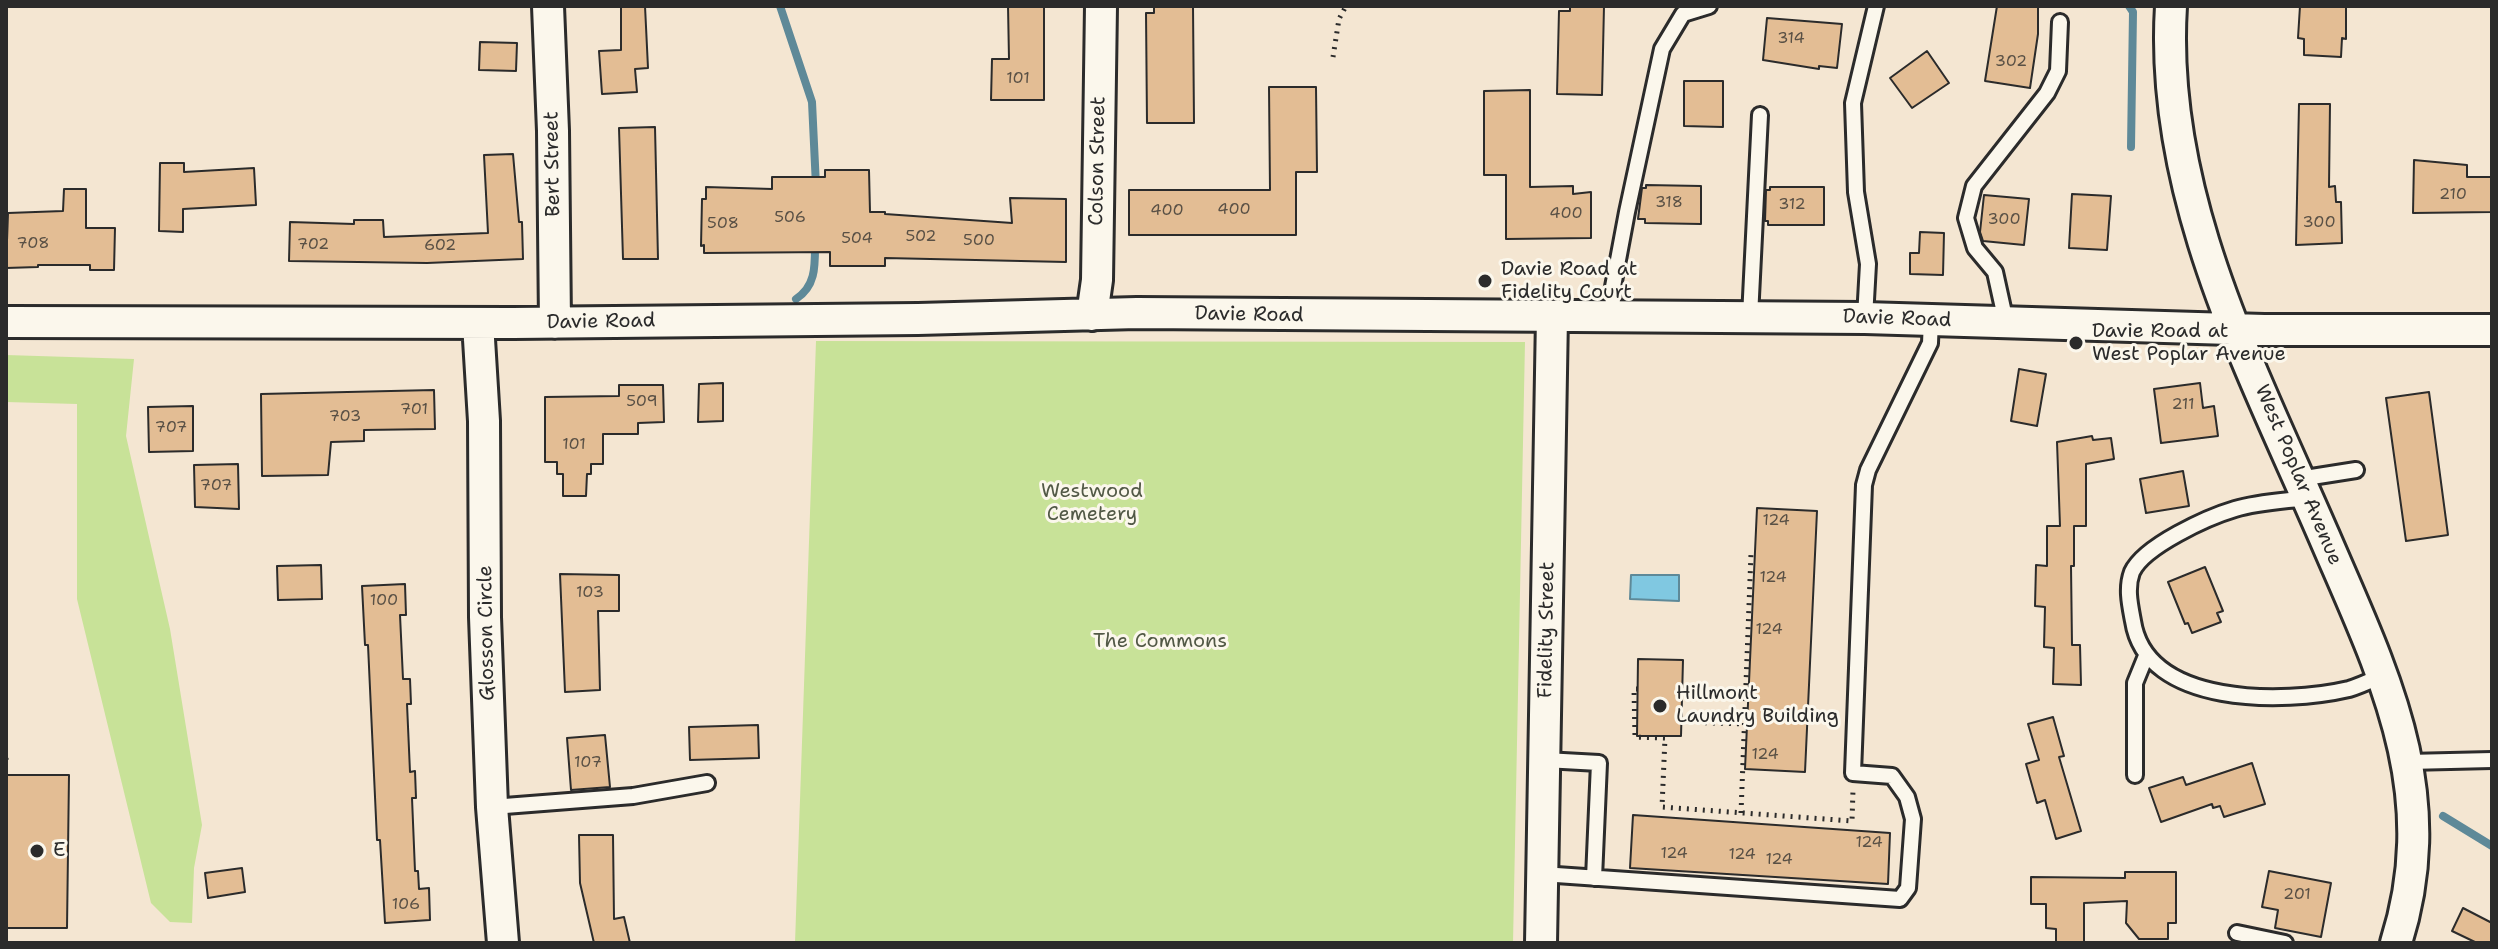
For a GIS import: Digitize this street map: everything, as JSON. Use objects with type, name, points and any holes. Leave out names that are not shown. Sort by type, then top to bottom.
[{"type":"street","name":"Bert Street","points":[[548,6],[555,323]]},
{"type":"street","name":"Colson Street","points":[[1092,315],[1097,280],[1101,6]]},
{"type":"street","name":"West Poplar Avenue","points":[[2171,6],[2172,86],[2181,156],[2198,227],[2234,328],[2383,675],[2398,720],[2408,762],[2413,811],[2407,897],[2396,943]]},
{"type":"street","name":"Davie Road","points":[[6,322],[555,323],[1137,313],[1865,318],[2322,331],[2492,330]]},
{"type":"street","name":"Fidelity Street","points":[[1541,943],[1552,316]]},
{"type":"street","name":"Glosson Circle","points":[[478,323],[484,421],[485,617],[492,807],[503,943]]},
{"type":"lane","points":[[1614,317],[1612,292],[1662,49],[1683,14],[1709,6]]},
{"type":"lane","points":[[1865,318],[1868,264],[1856,192],[1853,103],[1876,6]]},
{"type":"lane","points":[[2006,322],[1995,272],[1975,248],[1966,218],[1974,186],[2047,93],[2058,71],[2060,22]]},
{"type":"lane","points":[[1750,317],[1760,115]]},
{"type":"lane","points":[[1542,874],[1900,899],[1908,888],[1913,819],[1907,797],[1892,776],[1853,773],[1864,485],[1868,470],[1930,343],[1931,320]]},
{"type":"lane","points":[[2356,470],[2190,527],[2157,546],[2133,571],[2128,593],[2134,627],[2146,656],[2168,674],[2206,688],[2259,699],[2351,688],[2383,675]]},
{"type":"lane","points":[[2135,775],[2135,683],[2146,656]]},
{"type":"lane","points":[[1545,760],[1599,763],[1594,878]]},
{"type":"lane","points":[[2408,762],[2492,760]]},
{"type":"lane","points":[[492,807],[633,796],[707,783]]},
{"type":"lane","points":[[2237,933],[2285,943]]},
{"type":"path","points":[[1333,57],[1339,19],[1346,6]]},
{"type":"path","points":[[1741,813],[1751,554],[1755,554]]},
{"type":"path","points":[[1638,689],[1634,689],[1635,737],[1665,738],[1662,807],[1852,821],[1853,773]]},
{"type":"path","points":[[1681,722],[1744,724]]},
{"type":"green space","name":"The Commons","points":[[816,341],[1525,342],[1513,943],[795,943]]},
{"type":"green space","points":[[6,355],[134,359],[126,436],[170,629],[202,825],[194,868],[192,923],[170,922],[151,903],[77,599],[77,404],[6,402]]},
{"type":"water","points":[[1631,575],[1679,575],[1679,601],[1630,599]]},
{"type":"building","points":[[621,6],[645,6],[648,68],[635,69],[637,92],[602,94],[599,51],[621,50]]},
{"type":"building","points":[[1008,6],[1044,6],[1044,100],[991,100],[992,59],[1009,59]]},
{"type":"building","points":[[1154,6],[1193,6],[1194,123],[1147,123],[1146,13],[1154,13]]},
{"type":"building","points":[[1570,6],[1604,6],[1602,95],[1557,94],[1559,11],[1570,11]]},
{"type":"building","points":[[1997,6],[2038,6],[2038,34],[2030,88],[1985,81]]},
{"type":"building","points":[[2300,6],[2346,6],[2346,39],[2342,38],[2341,57],[2304,55],[2304,39],[2298,38]]},
{"type":"building","points":[[1767,18],[1842,24],[1837,68],[1819,66],[1819,69],[1763,60]]},
{"type":"building","points":[[480,42],[517,43],[516,71],[479,70]]},
{"type":"building","points":[[1927,51],[1949,83],[1912,108],[1890,78]]},
{"type":"building","points":[[1684,81],[1723,81],[1723,127],[1684,126]]},
{"type":"building","points":[[1269,87],[1316,87],[1317,172],[1296,172],[1296,235],[1129,235],[1129,190],[1270,190]]},
{"type":"building","points":[[1530,90],[1530,187],[1573,186],[1573,194],[1591,192],[1591,238],[1506,239],[1506,175],[1484,175],[1484,91]]},
{"type":"building","points":[[2299,104],[2330,104],[2329,187],[2335,186],[2336,202],[2341,202],[2342,243],[2296,245]]},
{"type":"building","points":[[655,127],[658,259],[623,259],[619,128]]},
{"type":"building","points":[[513,154],[519,222],[522,222],[523,259],[427,263],[289,261],[290,222],[354,224],[354,220],[383,220],[384,237],[488,233],[484,155]]},
{"type":"building","points":[[2414,160],[2467,165],[2467,177],[2492,177],[2492,212],[2413,213]]},
{"type":"building","points":[[160,163],[184,163],[184,172],[254,168],[256,205],[183,209],[183,232],[159,231]]},
{"type":"building","points":[[825,170],[869,170],[870,212],[885,214],[1012,223],[1010,198],[1066,199],[1066,262],[885,258],[885,266],[830,266],[830,252],[704,253],[704,245],[701,246],[702,199],[706,199],[706,187],[772,189],[772,177],[825,177]]},
{"type":"building","points":[[1646,185],[1701,186],[1701,224],[1645,223],[1645,219],[1638,219],[1642,188]]},
{"type":"building","points":[[1770,187],[1824,187],[1824,225],[1768,225],[1765,221],[1766,190]]},
{"type":"building","points":[[64,189],[86,189],[86,228],[115,228],[114,270],[90,270],[90,265],[6,268],[8,213],[63,211]]},
{"type":"building","points":[[2072,194],[2111,196],[2107,250],[2069,248]]},
{"type":"building","points":[[1984,195],[2029,199],[2024,245],[1983,241],[1980,232]]},
{"type":"building","points":[[1920,232],[1944,233],[1943,275],[1910,274],[1910,253],[1919,253]]},
{"type":"building","points":[[2019,369],[2046,374],[2037,426],[2011,421]]},
{"type":"building","points":[[723,383],[723,421],[698,422],[699,384]]},
{"type":"building","points":[[2200,383],[2203,408],[2214,406],[2218,436],[2161,443],[2154,389]]},
{"type":"building","points":[[619,385],[663,385],[664,422],[638,423],[638,434],[603,434],[603,464],[591,464],[591,474],[587,474],[586,496],[563,496],[563,474],[557,474],[557,462],[545,462],[545,397],[619,396]]},
{"type":"building","points":[[434,390],[435,429],[364,430],[364,441],[331,442],[328,475],[262,476],[261,394]]},
{"type":"building","points":[[2429,392],[2448,535],[2406,541],[2386,398]]},
{"type":"building","points":[[193,406],[193,451],[149,452],[148,407]]},
{"type":"building","points":[[2092,436],[2093,440],[2111,438],[2114,459],[2086,464],[2086,526],[2074,526],[2072,645],[2080,645],[2081,685],[2053,684],[2054,648],[2044,647],[2045,607],[2035,606],[2036,565],[2047,566],[2047,526],[2060,526],[2057,442]]},
{"type":"building","points":[[238,464],[239,509],[195,507],[194,465]]},
{"type":"building","points":[[2183,471],[2189,506],[2146,513],[2140,479]]},
{"type":"building","points":[[1757,508],[1817,511],[1805,772],[1745,769]]},
{"type":"building","points":[[321,565],[322,599],[278,600],[277,566]]},
{"type":"building","points":[[2205,567],[2223,611],[2217,613],[2221,622],[2192,633],[2188,623],[2185,624],[2168,582]]},
{"type":"building","points":[[560,574],[619,575],[619,611],[598,611],[600,690],[565,692]]},
{"type":"building","points":[[405,584],[406,615],[400,615],[403,679],[410,679],[411,704],[407,704],[410,772],[415,771],[416,798],[412,798],[415,871],[418,871],[419,889],[429,888],[430,920],[385,923],[362,586]]},
{"type":"building","name":"Hillmont Laundry Building","points":[[1638,659],[1683,660],[1681,736],[1637,736]]},
{"type":"building","points":[[2053,717],[2064,756],[2059,757],[2081,831],[2056,839],[2045,800],[2037,803],[2026,764],[2039,760],[2028,724]]},
{"type":"building","points":[[758,725],[759,758],[690,760],[689,727]]},
{"type":"building","points":[[605,735],[610,787],[571,790],[567,738]]},
{"type":"building","points":[[2252,763],[2265,804],[2224,817],[2220,806],[2213,808],[2212,804],[2161,822],[2149,788],[2183,777],[2186,785]]},
{"type":"building","name":"E","points":[[6,775],[69,775],[67,928],[6,928]]},
{"type":"building","points":[[1633,815],[1890,833],[1888,884],[1630,868]]},
{"type":"building","points":[[579,835],[613,835],[614,919],[624,917],[630,943],[594,943],[580,883]]},
{"type":"building","points":[[242,868],[245,892],[208,898],[205,873]]},
{"type":"building","points":[[2269,871],[2331,883],[2321,937],[2275,928],[2278,910],[2262,907]]},
{"type":"building","points":[[2125,872],[2176,872],[2176,923],[2168,923],[2168,939],[2139,939],[2126,923],[2127,901],[2084,903],[2084,943],[2056,943],[2056,929],[2046,928],[2046,904],[2031,904],[2031,877],[2125,878]]},
{"type":"building","points":[[2463,908],[2492,923],[2492,943],[2477,943],[2452,931]]},
{"type":"waterway","points":[[780,6],[812,102],[816,186]]},
{"type":"waterway","points":[[2129,6],[2133,12],[2131,147]]},
{"type":"waterway","points":[[796,299],[811,282],[815,243]]},
{"type":"waterway","points":[[2443,816],[2492,846]]},
{"type":"place","name":"Davie Road at Fidelity Court","points":[[1485,281]]},
{"type":"place","name":"Davie Road at West Poplar Avenue","points":[[2076,343]]},
{"type":"place","name":"Hillmont Laundry Building","points":[[1660,706]]},
{"type":"place","name":"E","points":[[37,851]]},
{"type":"park label","name":"Westwood Cemetery","points":[[1092,504]]}]
